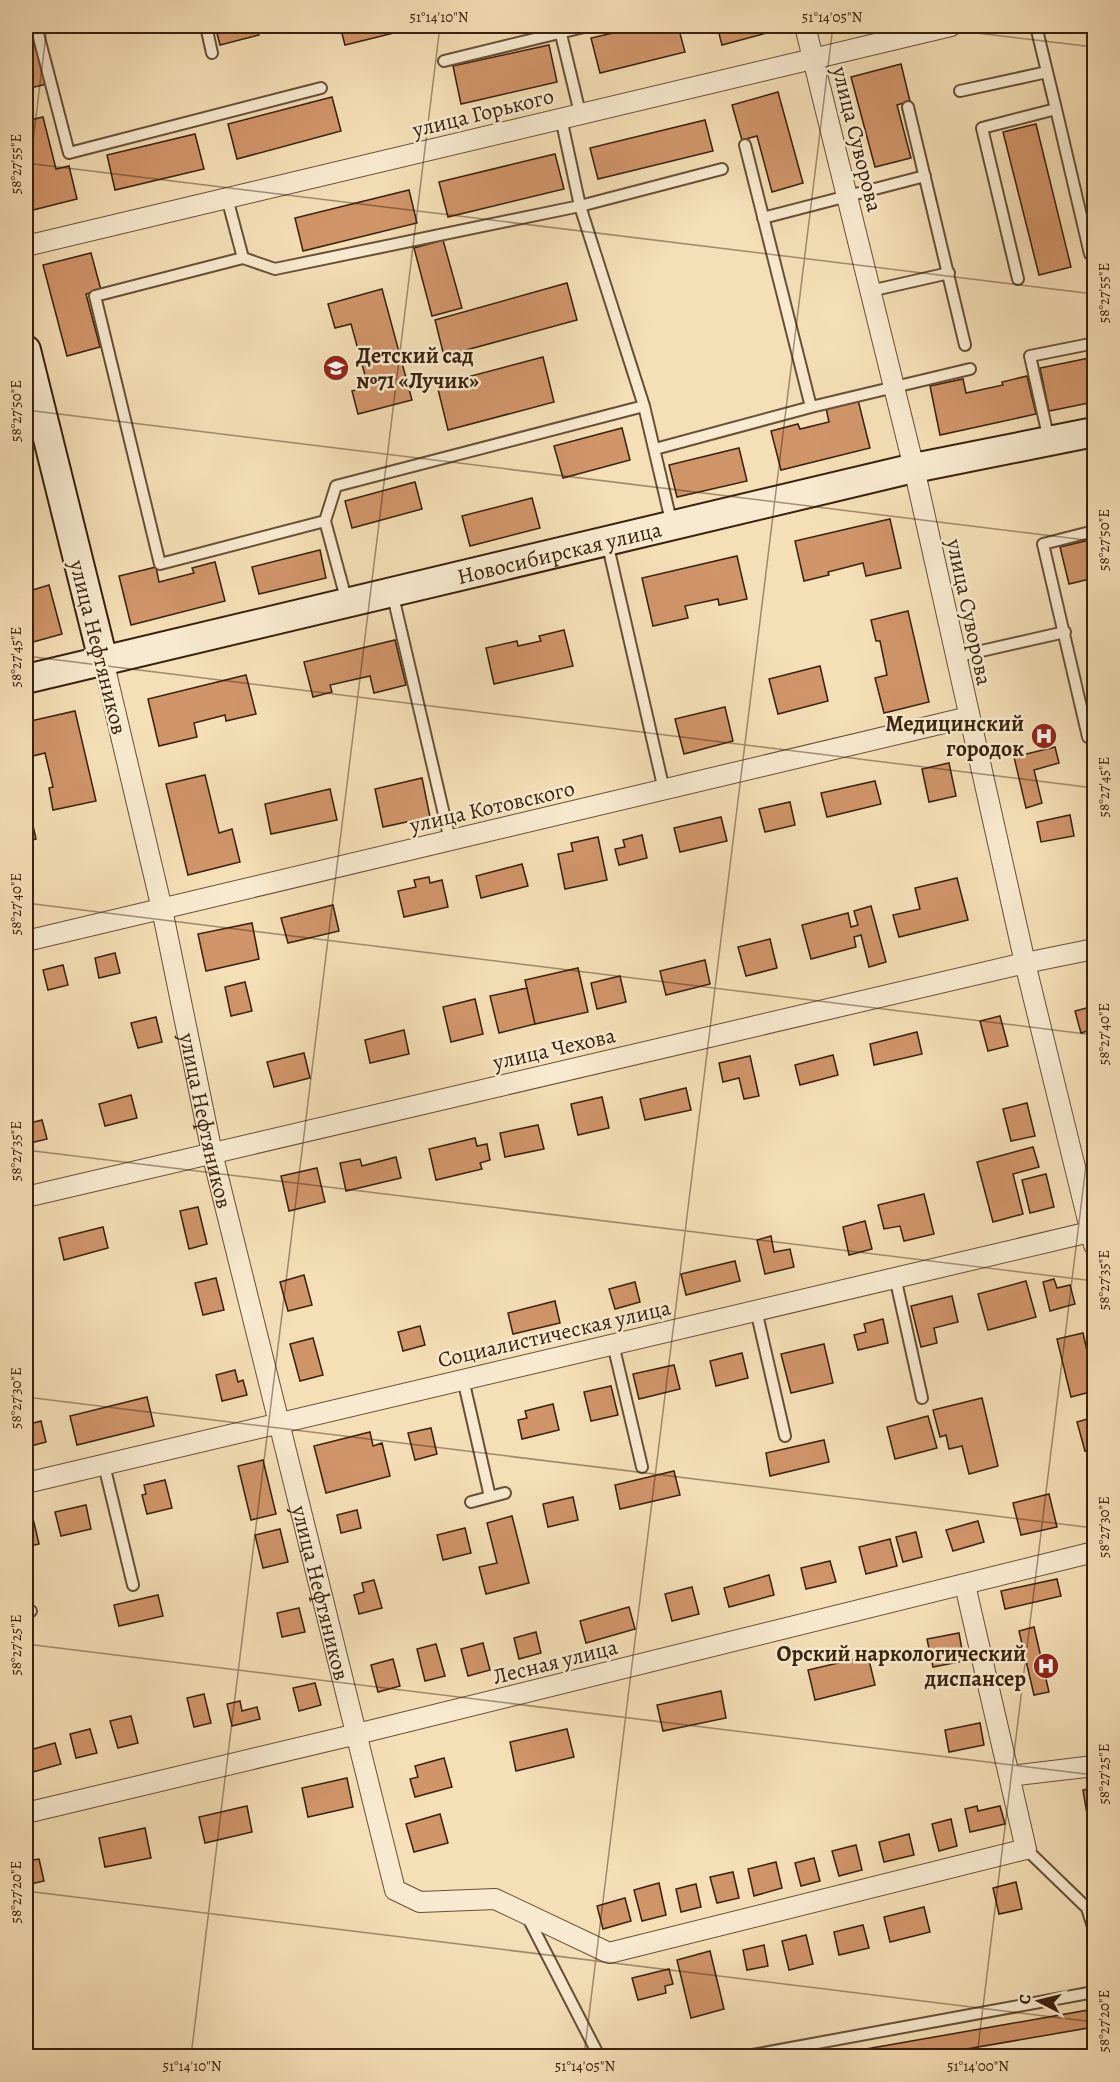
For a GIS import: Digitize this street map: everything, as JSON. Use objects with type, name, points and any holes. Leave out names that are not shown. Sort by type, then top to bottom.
[{"type":"main road","name":"улица Нефтяников","points":[[26,350],[103,660]]},
{"type":"main road","name":"Новосибирская улица","points":[[26,679],[914,468],[1095,432]]},
{"type":"street","name":"улица Суворова","points":[[805,26],[914,468],[1025,963],[1093,1236]]},
{"type":"street","name":"улица Горького","points":[[26,246],[813,58],[915,30],[951,26]]},
{"type":"street","name":"улица Нефтяников","points":[[103,660],[162,909],[212,1153],[396,1890],[420,1902],[495,1899],[527,1916]]},
{"type":"street","name":"улица Котовского","points":[[26,941],[969,717]]},
{"type":"street","name":"улица Чехова","points":[[26,1197],[1025,963],[1095,949]]},
{"type":"street","name":"Социалистическая улица","points":[[26,1483],[895,1277],[1093,1236]]},
{"type":"street","name":"Лесная улица","points":[[26,1813],[1095,1552]]},
{"type":"street","points":[[527,1916],[609,1953],[1026,1849],[964,1585]]},
{"type":"street","points":[[1010,1776],[1095,1767]]},
{"type":"lane","points":[[36,26],[69,153],[321,88]]},
{"type":"lane","points":[[206,26],[212,53]]},
{"type":"lane","points":[[444,61],[559,29],[588,26]]},
{"type":"lane","points":[[1036,26],[1090,254]]},
{"type":"lane","points":[[559,29],[580,113]]},
{"type":"lane","points":[[960,91],[1047,72]]},
{"type":"lane","points":[[908,107],[965,345]]},
{"type":"lane","points":[[1018,279],[982,128],[1056,109]]},
{"type":"lane","points":[[561,118],[580,206],[644,406],[672,527]]},
{"type":"lane","points":[[745,145],[811,407]]},
{"type":"lane","points":[[325,521],[160,564],[95,296],[243,258],[275,269],[580,206],[722,169]]},
{"type":"lane","points":[[763,218],[925,176]]},
{"type":"lane","points":[[228,198],[243,258]]},
{"type":"lane","points":[[870,291],[949,273]]},
{"type":"lane","points":[[1050,441],[1030,356],[1090,344]]},
{"type":"lane","points":[[655,449],[811,407],[970,369]]},
{"type":"lane","points":[[347,603],[325,521],[336,486],[644,406]]},
{"type":"lane","points":[[1095,531],[1043,543],[1088,737],[1095,734]]},
{"type":"lane","points":[[607,542],[664,790]]},
{"type":"lane","points":[[392,592],[450,840]]},
{"type":"lane","points":[[955,657],[1065,632]]},
{"type":"lane","points":[[895,1277],[922,1398]]},
{"type":"lane","points":[[756,1310],[785,1436]]},
{"type":"lane","points":[[613,1344],[642,1467]]},
{"type":"lane","points":[[463,1379],[490,1497]]},
{"type":"lane","points":[[104,1465],[133,1585]]},
{"type":"lane","points":[[471,1502],[505,1493]]},
{"type":"lane","points":[[1026,1849],[1087,1908],[1095,1930]]},
{"type":"lane","points":[[527,1916],[594,2054]]},
{"type":"lane","points":[[747,2056],[1095,1992]]},
{"type":"building","points":[[26,26],[33,26],[47,84],[26,89]]},
{"type":"building","points":[[215,26],[257,26],[259,35],[220,45]]},
{"type":"building","points":[[340,26],[409,26],[410,29],[345,45]]},
{"type":"building","points":[[644,26],[678,26],[685,52],[600,73],[591,38]]},
{"type":"building","points":[[717,26],[772,26],[774,31],[722,45]]},
{"type":"building","points":[[549,45],[557,82],[461,104],[453,66]]},
{"type":"building","points":[[901,64],[910,101],[897,105],[911,158],[875,167],[851,77]]},
{"type":"building","points":[[778,92],[803,183],[772,192],[757,136],[742,140],[732,105]]},
{"type":"building","points":[[332,97],[341,131],[237,159],[228,124]]},
{"type":"building","points":[[43,117],[56,169],[69,166],[77,199],[29,211],[26,197],[26,121]]},
{"type":"building","points":[[705,120],[713,151],[598,179],[590,148]]},
{"type":"building","points":[[1036,124],[1071,267],[1039,275],[1003,132]]},
{"type":"building","points":[[195,134],[204,169],[115,190],[107,155]]},
{"type":"building","points":[[555,154],[564,189],[448,217],[439,182]]},
{"type":"building","points":[[409,190],[417,223],[303,251],[295,218]]},
{"type":"building","points":[[443,240],[462,308],[432,316],[414,248]]},
{"type":"building","points":[[91,253],[101,290],[86,294],[100,347],[67,356],[43,265]]},
{"type":"building","points":[[567,283],[577,320],[444,356],[435,320]]},
{"type":"building","points":[[382,289],[412,400],[358,414],[352,391],[368,386],[351,324],[335,328],[328,304]]},
{"type":"building","points":[[543,357],[554,402],[448,430],[437,385]]},
{"type":"building","points":[[1094,357],[1094,402],[1049,411],[1040,368]]},
{"type":"building","points":[[1027,376],[1036,414],[940,435],[930,386],[963,379],[966,393],[1003,385],[1002,382]]},
{"type":"building","points":[[858,400],[870,448],[781,470],[771,431],[798,424],[800,429],[829,422],[826,408]]},
{"type":"building","points":[[622,428],[630,460],[563,478],[554,446]]},
{"type":"building","points":[[739,448],[747,481],[677,497],[669,465]]},
{"type":"building","points":[[415,482],[422,509],[352,528],[345,501]]},
{"type":"building","points":[[532,498],[540,528],[470,546],[462,516]]},
{"type":"building","points":[[890,519],[901,568],[866,576],[863,563],[804,581],[795,541]]},
{"type":"building","points":[[1094,539],[1094,578],[1069,584],[1060,547]]},
{"type":"building","points":[[320,550],[326,578],[259,594],[252,567]]},
{"type":"building","points":[[737,556],[747,599],[719,605],[718,599],[685,606],[688,618],[653,626],[642,578]]},
{"type":"building","points":[[215,562],[225,601],[131,625],[119,576],[156,567],[159,582],[194,573],[192,568]]},
{"type":"building","points":[[49,585],[62,634],[26,644],[26,592]]},
{"type":"building","points":[[908,611],[929,702],[884,713],[875,678],[887,675],[880,641],[876,641],[871,620]]},
{"type":"building","points":[[564,630],[573,666],[494,684],[486,648],[517,641],[518,646],[541,641],[539,636]]},
{"type":"building","points":[[395,640],[406,685],[374,693],[370,676],[330,685],[332,692],[313,697],[304,662]]},
{"type":"building","points":[[820,666],[828,701],[778,714],[769,679]]},
{"type":"building","points":[[246,675],[256,714],[226,721],[225,715],[194,723],[197,737],[159,746],[148,699]]},
{"type":"building","points":[[725,707],[733,741],[684,754],[675,719]]},
{"type":"building","points":[[75,711],[96,801],[53,810],[49,788],[53,787],[45,753],[33,756],[26,722]]},
{"type":"building","points":[[1055,747],[1059,763],[1034,770],[1042,803],[1026,808],[1014,757]]},
{"type":"building","points":[[949,763],[956,796],[929,802],[922,769]]},
{"type":"building","points":[[205,775],[219,833],[232,829],[240,862],[188,875],[166,784]]},
{"type":"building","points":[[422,778],[430,817],[383,827],[375,789]]},
{"type":"building","points":[[875,781],[881,804],[827,817],[821,793]]},
{"type":"building","points":[[330,789],[337,820],[271,834],[265,804]]},
{"type":"building","points":[[790,802],[795,825],[765,832],[759,809]]},
{"type":"building","points":[[30,812],[36,839],[26,842],[26,813]]},
{"type":"building","points":[[1070,815],[1074,836],[1041,842],[1037,822]]},
{"type":"building","points":[[721,817],[727,841],[680,852],[674,828]]},
{"type":"building","points":[[642,835],[647,858],[619,865],[615,849],[625,847],[623,840]]},
{"type":"building","points":[[598,837],[607,880],[565,889],[558,854],[573,851],[571,843]]},
{"type":"building","points":[[522,864],[528,886],[481,898],[476,876]]},
{"type":"building","points":[[429,877],[430,883],[442,880],[448,907],[404,917],[398,891],[416,887],[414,880]]},
{"type":"building","points":[[957,878],[968,920],[899,937],[893,915],[920,909],[915,888]]},
{"type":"building","points":[[333,905],[339,931],[288,943],[281,918]]},
{"type":"building","points":[[871,906],[886,962],[869,967],[861,935],[854,937],[856,947],[811,959],[802,925],[848,913],[851,927],[858,925],[854,911]]},
{"type":"building","points":[[252,923],[259,959],[206,971],[198,934]]},
{"type":"building","points":[[770,939],[777,968],[746,976],[738,947]]},
{"type":"building","points":[[115,953],[120,973],[99,978],[95,958]]},
{"type":"building","points":[[705,960],[710,984],[666,995],[660,971]]},
{"type":"building","points":[[63,965],[68,985],[48,990],[43,970]]},
{"type":"building","points":[[578,968],[588,1012],[535,1024],[525,980]]},
{"type":"building","points":[[620,976],[626,1002],[597,1009],[591,983]]},
{"type":"building","points":[[245,982],[252,1011],[231,1016],[225,987]]},
{"type":"building","points":[[527,988],[535,1024],[499,1033],[490,996]]},
{"type":"building","points":[[475,999],[483,1034],[451,1042],[443,1007]]},
{"type":"building","points":[[1094,1006],[1094,1029],[1081,1033],[1075,1011]]},
{"type":"building","points":[[1000,1016],[1008,1046],[988,1051],[980,1021]]},
{"type":"building","points":[[156,1017],[162,1042],[138,1048],[131,1023]]},
{"type":"building","points":[[404,1030],[409,1054],[370,1063],[365,1040]]},
{"type":"building","points":[[917,1032],[922,1054],[874,1065],[870,1044]]},
{"type":"building","points":[[304,1053],[310,1078],[274,1087],[267,1062]]},
{"type":"building","points":[[833,1055],[838,1075],[800,1085],[795,1065]]},
{"type":"building","points":[[750,1056],[759,1096],[744,1099],[739,1078],[723,1082],[719,1063]]},
{"type":"building","points":[[686,1088],[691,1110],[645,1120],[640,1099]]},
{"type":"building","points":[[131,1095],[137,1118],[105,1126],[99,1104]]},
{"type":"building","points":[[602,1097],[609,1128],[578,1135],[571,1104]]},
{"type":"building","points":[[1027,1103],[1035,1136],[1011,1141],[1003,1109]]},
{"type":"building","points":[[42,1120],[47,1139],[26,1144],[26,1124]]},
{"type":"building","points":[[538,1125],[544,1149],[505,1157],[500,1133]]},
{"type":"building","points":[[475,1138],[477,1146],[487,1144],[490,1160],[480,1163],[482,1169],[436,1180],[429,1149]]},
{"type":"building","points":[[1033,1147],[1039,1167],[1013,1174],[1023,1214],[993,1222],[977,1162]]},
{"type":"building","points":[[396,1157],[401,1178],[346,1191],[340,1163],[360,1159],[362,1166]]},
{"type":"building","points":[[317,1168],[325,1202],[289,1211],[281,1176]]},
{"type":"building","points":[[1046,1174],[1054,1207],[1030,1213],[1022,1180]]},
{"type":"building","points":[[924,1194],[934,1234],[904,1241],[900,1226],[884,1229],[878,1205]]},
{"type":"building","points":[[198,1207],[207,1244],[189,1249],[180,1211]]},
{"type":"building","points":[[865,1221],[872,1249],[849,1255],[843,1227]]},
{"type":"building","points":[[103,1227],[108,1248],[64,1260],[59,1238]]},
{"type":"building","points":[[771,1236],[774,1252],[790,1249],[794,1267],[765,1274],[757,1240]]},
{"type":"building","points":[[735,1261],[740,1281],[686,1295],[681,1274]]},
{"type":"building","points":[[304,1275],[312,1305],[288,1311],[280,1282]]},
{"type":"building","points":[[216,1278],[224,1310],[203,1315],[195,1283]]},
{"type":"building","points":[[1054,1279],[1057,1288],[1070,1285],[1075,1304],[1050,1311],[1043,1282]]},
{"type":"building","points":[[1026,1281],[1036,1317],[988,1330],[978,1294]]},
{"type":"building","points":[[635,1282],[640,1302],[615,1309],[609,1289]]},
{"type":"building","points":[[952,1296],[958,1322],[934,1328],[937,1343],[921,1347],[911,1306]]},
{"type":"building","points":[[555,1301],[560,1323],[513,1334],[508,1313]]},
{"type":"building","points":[[883,1319],[888,1343],[858,1350],[854,1335],[866,1332],[864,1324]]},
{"type":"building","points":[[420,1326],[425,1345],[403,1351],[398,1332]]},
{"type":"building","points":[[1083,1333],[1094,1381],[1094,1391],[1071,1397],[1057,1339]]},
{"type":"building","points":[[313,1338],[323,1375],[300,1381],[290,1344]]},
{"type":"building","points":[[824,1344],[833,1383],[791,1393],[781,1354]]},
{"type":"building","points":[[742,1353],[748,1378],[716,1386],[710,1361]]},
{"type":"building","points":[[674,1365],[680,1389],[639,1399],[633,1374]]},
{"type":"building","points":[[235,1370],[238,1382],[243,1380],[247,1395],[222,1401],[216,1375]]},
{"type":"building","points":[[611,1386],[618,1415],[591,1421],[584,1392]]},
{"type":"building","points":[[147,1397],[154,1426],[77,1445],[70,1416]]},
{"type":"building","points":[[982,1398],[998,1466],[969,1474],[962,1446],[949,1449],[946,1435],[940,1437],[933,1410]]},
{"type":"building","points":[[553,1404],[559,1430],[522,1439],[518,1420],[527,1418],[525,1411]]},
{"type":"building","points":[[928,1416],[937,1448],[895,1459],[887,1427]]},
{"type":"building","points":[[1094,1417],[1094,1449],[1085,1451],[1077,1422]]},
{"type":"building","points":[[41,1421],[46,1442],[27,1447],[26,1425]]},
{"type":"building","points":[[431,1428],[437,1454],[415,1460],[408,1433]]},
{"type":"building","points":[[370,1432],[373,1446],[382,1443],[390,1476],[326,1493],[314,1446]]},
{"type":"building","points":[[824,1440],[829,1462],[770,1476],[766,1453]]},
{"type":"building","points":[[263,1460],[276,1514],[251,1520],[238,1466]]},
{"type":"building","points":[[674,1471],[680,1495],[620,1509],[615,1485]]},
{"type":"building","points":[[165,1480],[172,1508],[147,1514],[142,1495],[146,1494],[144,1485]]},
{"type":"building","points":[[1049,1494],[1057,1527],[1021,1535],[1013,1503]]},
{"type":"building","points":[[573,1497],[578,1520],[548,1527],[543,1504]]},
{"type":"building","points":[[86,1505],[91,1529],[61,1536],[55,1512]]},
{"type":"building","points":[[31,1510],[39,1544],[26,1547],[26,1511]]},
{"type":"building","points":[[357,1510],[361,1528],[341,1533],[337,1515]]},
{"type":"building","points":[[512,1516],[529,1583],[486,1594],[479,1567],[497,1563],[487,1523]]},
{"type":"building","points":[[978,1521],[984,1542],[953,1551],[946,1530]]},
{"type":"building","points":[[465,1528],[471,1553],[443,1560],[437,1535]]},
{"type":"building","points":[[280,1529],[288,1562],[263,1568],[255,1535]]},
{"type":"building","points":[[916,1532],[922,1557],[903,1562],[896,1537]]},
{"type":"building","points":[[890,1539],[897,1566],[866,1574],[859,1547]]},
{"type":"building","points":[[830,1561],[836,1582],[806,1589],[801,1568]]},
{"type":"building","points":[[769,1575],[774,1595],[729,1607],[724,1588]]},
{"type":"building","points":[[1057,1579],[1061,1596],[1005,1609],[1001,1591]]},
{"type":"building","points":[[374,1580],[382,1608],[359,1614],[354,1595],[364,1592],[362,1583]]},
{"type":"building","points":[[692,1587],[699,1614],[672,1621],[665,1594]]},
{"type":"building","points":[[158,1595],[163,1616],[119,1626],[114,1605]]},
{"type":"building","points":[[629,1607],[635,1629],[586,1643],[580,1621]]},
{"type":"building","points":[[299,1608],[305,1632],[282,1637],[277,1613]]},
{"type":"building","points":[[1034,1627],[1049,1692],[1034,1695],[1019,1631]]},
{"type":"building","points":[[536,1632],[541,1653],[519,1659],[514,1638]]},
{"type":"building","points":[[959,1633],[964,1661],[933,1667],[927,1639]]},
{"type":"building","points":[[483,1643],[490,1670],[468,1676],[461,1649]]},
{"type":"building","points":[[436,1644],[445,1676],[425,1681],[417,1649]]},
{"type":"building","points":[[868,1656],[875,1685],[815,1700],[808,1670]]},
{"type":"building","points":[[393,1659],[400,1686],[378,1692],[371,1665]]},
{"type":"building","points":[[315,1683],[321,1705],[299,1711],[293,1688]]},
{"type":"building","points":[[721,1691],[726,1718],[663,1731],[657,1705]]},
{"type":"building","points":[[204,1694],[211,1723],[194,1727],[187,1698]]},
{"type":"building","points":[[240,1701],[242,1711],[257,1707],[260,1719],[232,1726],[227,1704]]},
{"type":"building","points":[[131,1716],[138,1743],[118,1748],[110,1721]]},
{"type":"building","points":[[980,1723],[984,1745],[949,1752],[945,1730]]},
{"type":"building","points":[[90,1729],[97,1753],[76,1758],[70,1734]]},
{"type":"building","points":[[567,1729],[574,1757],[516,1771],[510,1742]]},
{"type":"building","points":[[55,1743],[61,1764],[26,1774],[26,1751]]},
{"type":"building","points":[[444,1758],[452,1787],[415,1797],[410,1779],[418,1777],[415,1766]]},
{"type":"building","points":[[347,1778],[353,1807],[308,1817],[302,1788]]},
{"type":"building","points":[[1094,1788],[1094,1813],[1087,1814],[1083,1790]]},
{"type":"building","points":[[247,1806],[252,1832],[205,1843],[199,1817]]},
{"type":"building","points":[[977,1806],[978,1811],[1000,1806],[1005,1824],[970,1832],[965,1809]]},
{"type":"building","points":[[440,1814],[448,1843],[414,1852],[406,1824]]},
{"type":"building","points":[[951,1819],[957,1846],[939,1851],[932,1824]]},
{"type":"building","points":[[145,1828],[151,1858],[105,1867],[99,1838]]},
{"type":"building","points":[[909,1834],[914,1855],[884,1862],[879,1842]]},
{"type":"building","points":[[856,1845],[862,1870],[839,1876],[832,1851]]},
{"type":"building","points":[[814,1858],[820,1881],[801,1886],[795,1863]]},
{"type":"building","points":[[39,1859],[44,1881],[26,1885],[26,1861]]},
{"type":"building","points":[[776,1862],[782,1888],[754,1896],[748,1869]]},
{"type":"building","points":[[733,1872],[739,1898],[717,1903],[710,1877]]},
{"type":"building","points":[[1016,1882],[1022,1909],[999,1914],[993,1888]]},
{"type":"building","points":[[659,1883],[666,1915],[642,1921],[634,1890]]},
{"type":"building","points":[[696,1884],[701,1907],[681,1912],[676,1889]]},
{"type":"building","points":[[625,1898],[631,1921],[603,1929],[597,1906]]},
{"type":"building","points":[[924,1907],[930,1932],[890,1942],[884,1917]]},
{"type":"building","points":[[863,1925],[869,1948],[839,1955],[834,1932]]},
{"type":"building","points":[[806,1935],[813,1964],[789,1970],[782,1941]]},
{"type":"building","points":[[764,1945],[768,1966],[747,1970],[743,1950]]},
{"type":"building","points":[[710,1951],[724,2009],[691,2018],[677,1960]]},
{"type":"building","points":[[669,1969],[673,1984],[665,1986],[666,1993],[638,2000],[632,1978]]},
{"type":"building","points":[[1094,2009],[1094,2027],[926,2056],[826,2056]]},
{"type":"place","name":"Детский сад №71 «Лучик»","points":[[336,368]]},
{"type":"place","name":"Медицинский городок","points":[[1044,736]]},
{"type":"place","name":"Орский наркологический диспансер","points":[[1046,1666]]}]
